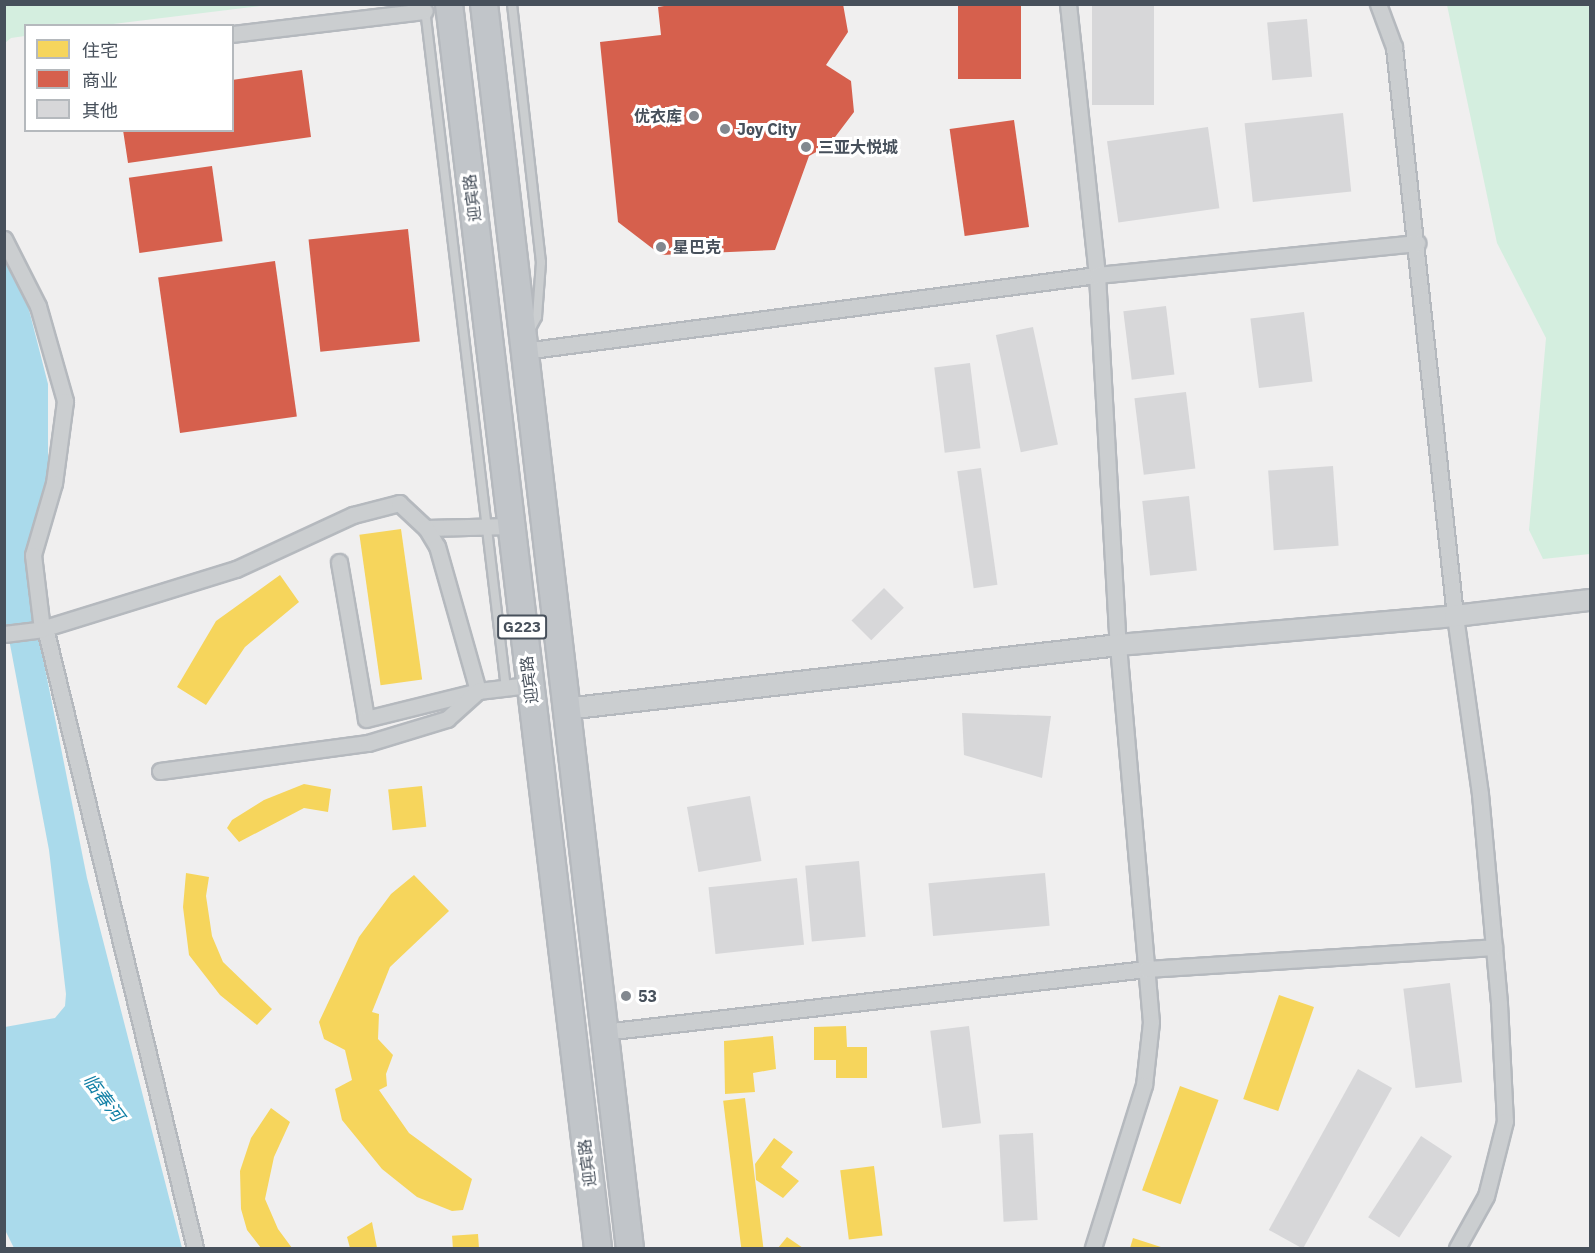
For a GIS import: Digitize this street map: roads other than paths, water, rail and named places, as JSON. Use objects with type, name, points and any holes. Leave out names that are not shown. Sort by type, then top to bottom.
[{"type":"highway","name":"迎宾路","points":[[486,5],[523,346],[630,1248]]},
{"type":"highway","name":"迎宾路","points":[[433,7],[518,686],[598,1248]]},
{"type":"street","points":[[1068,4],[1097,275],[1118,645],[1151,1022],[1144,1085],[1093,1248]]},
{"type":"street","points":[[1378,4],[1394,46],[1417,243],[1455,616],[1480,794],[1494,947],[1505,1121],[1486,1196],[1457,1248]]},
{"type":"street","points":[[234,34],[433,7]]},
{"type":"street","points":[[4,239],[38,306],[65,401],[54,483],[33,555],[43,629],[195,1248]]},
{"type":"street","points":[[523,346],[1097,275],[1417,243]]},
{"type":"street","points":[[4,634],[43,629],[236,569],[353,515],[399,503],[426,528],[437,546],[477,692]]},
{"type":"street","points":[[426,528],[499,527]]},
{"type":"street","points":[[339,562],[366,719],[368,743]]},
{"type":"street","points":[[566,710],[1118,645],[1455,616],[1590,600]]},
{"type":"street","points":[[366,719],[477,692],[518,686]]},
{"type":"street","points":[[159,771],[368,743],[447,719],[477,692]]},
{"type":"street","points":[[604,1032],[1146,969],[1494,947]]},
{"type":"lane","points":[[512,4],[542,262],[537,317],[523,346]]},
{"type":"water","name":"临春河","points":[[4,261],[26,298],[48,384],[48,473],[26,573],[87,878],[182,1248],[14,1248],[5,1230],[5,1027],[55,1018],[65,1006],[66,994],[49,850],[5,618]]},
{"type":"place","name":"优衣库","points":[[694,116]]},
{"type":"place","name":"Joy City","points":[[725,129]]},
{"type":"place","name":"三亚大悦城","points":[[806,147]]},
{"type":"place","name":"星巴克","points":[[661,247]]},
{"type":"place","name":"53","points":[[626,996]]}]
